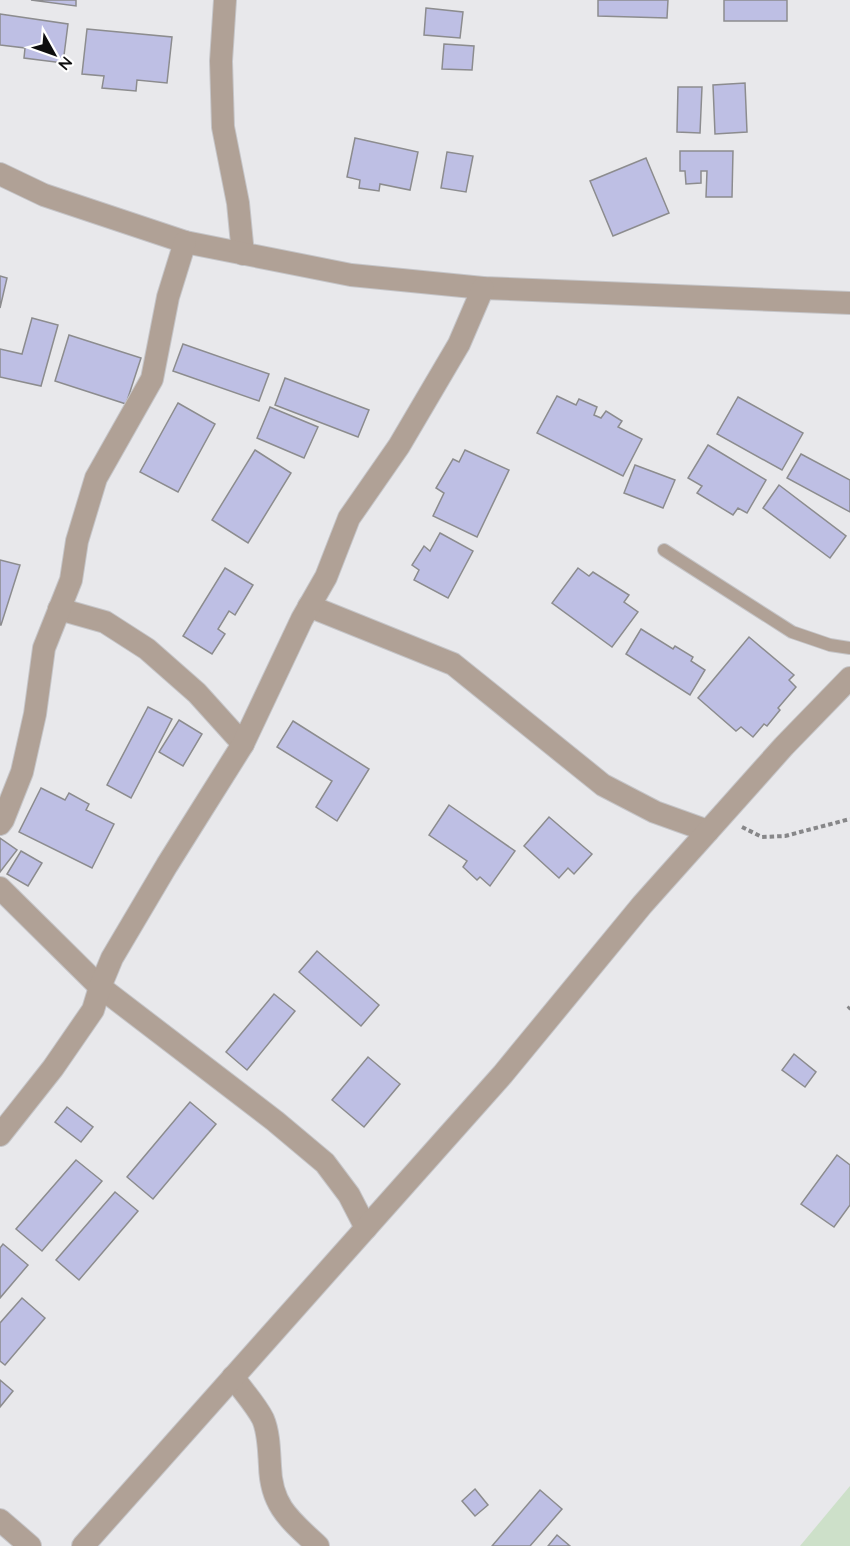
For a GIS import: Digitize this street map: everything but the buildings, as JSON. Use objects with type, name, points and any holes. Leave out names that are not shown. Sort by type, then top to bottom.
[{"type":"street","points":[[225,0],[221,61],[224,127],[238,202],[243,254]]},
{"type":"street","points":[[0,174],[44,195],[185,242],[351,275],[483,288],[850,303]]},
{"type":"street","points":[[0,824],[22,772],[35,714],[44,648],[71,580],[77,541],[96,478],[152,379],[168,297],[185,242]]},
{"type":"street","points":[[0,1135],[53,1068],[93,1010],[112,958],[243,744],[309,606],[326,577],[349,518],[399,446],[453,355],[483,288]]},
{"type":"street","points":[[309,606],[453,664],[603,784],[655,812],[708,831]]},
{"type":"street","points":[[59,609],[105,622],[147,649],[197,693],[243,744]]},
{"type":"street","points":[[83,1546],[502,1074],[642,905],[784,746],[850,678]]},
{"type":"street","points":[[0,888],[100,987],[266,1114],[325,1163],[349,1196],[366,1228]]},
{"type":"street","points":[[233,1377],[263,1420],[269,1445],[274,1495],[281,1509],[318,1546]]},
{"type":"street","points":[[0,1520],[30,1546]]},
{"type":"lane","points":[[664,550],[792,632],[830,645],[850,648]]},
{"type":"path","points":[[725,812],[742,828],[762,837],[785,836],[850,819]]},
{"type":"green space","points":[[850,1486],[850,1546],[800,1546]]}]
